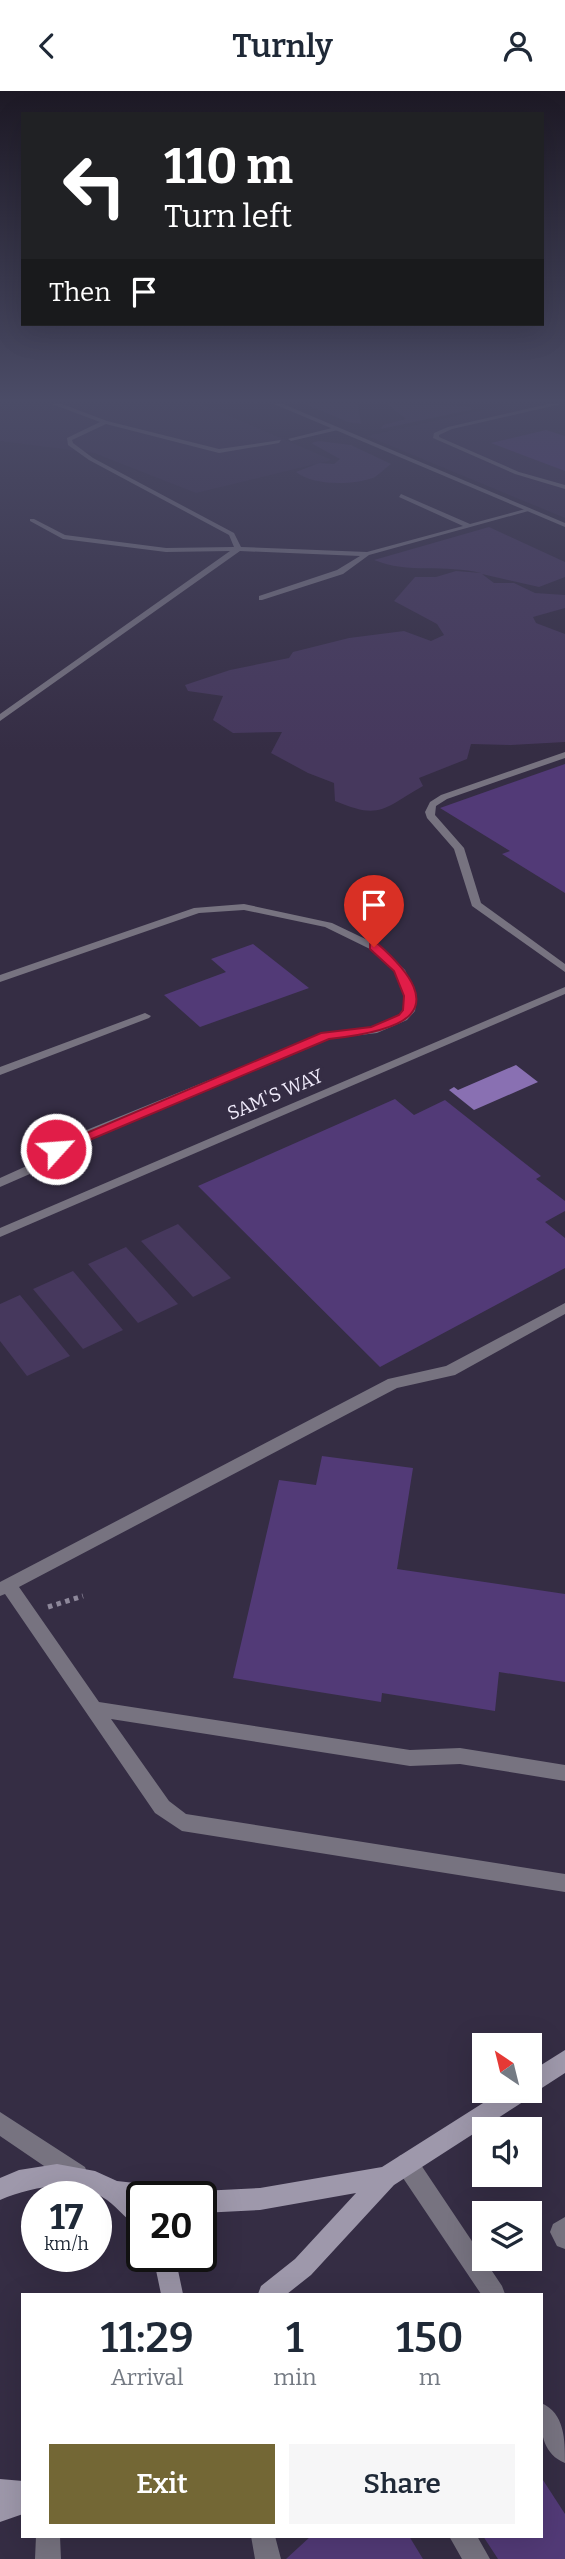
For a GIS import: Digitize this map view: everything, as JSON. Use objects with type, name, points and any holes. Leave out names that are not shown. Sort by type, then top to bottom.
[{"type":"main road","points":[[542,2076],[565,2060]]},
{"type":"main road","points":[[270,2293],[303,2267],[386,2177],[503,2103]]},
{"type":"main road","points":[[0,2189],[34,2176],[78,2176],[126,2193]]},
{"type":"main road","points":[[217,2201],[260,2199],[386,2177]]},
{"type":"main road","points":[[117,2192],[126,2201]]},
{"type":"main road","points":[[167,2272],[172,2293]]},
{"type":"main road","points":[[0,2491],[21,2493]]},
{"type":"main road","points":[[0,2510],[21,2501]]},
{"type":"street","points":[[204,519],[232,534],[238,549]]},
{"type":"street","points":[[454,519],[469,526]]},
{"type":"street","points":[[32,520],[63,537],[166,549],[367,554],[495,519]]},
{"type":"street","points":[[0,718],[238,549]]},
{"type":"street","points":[[261,598],[340,572],[367,554]]},
{"type":"street","points":[[565,755],[444,797],[432,803],[429,809],[430,816],[459,848],[476,904],[565,969]]},
{"type":"street","points":[[0,979],[198,910],[244,907],[328,925],[374,947],[400,969],[411,996],[409,1011],[403,1018],[373,1031],[326,1036],[66,1143],[35,1167],[0,1182]]},
{"type":"street","points":[[549,958],[565,952]]},
{"type":"street","name":"SAM'S WAY","points":[[0,1233],[565,990]]},
{"type":"street","points":[[0,1071],[145,1016]]},
{"type":"street","points":[[565,1308],[450,1371],[393,1383],[4,1587],[95,1709],[162,1807],[182,1822],[565,1883]]},
{"type":"street","points":[[95,1709],[410,1758],[460,1756],[565,1773]]},
{"type":"street","points":[[0,2123],[78,2176]]},
{"type":"street","points":[[407,2164],[491,2292]]},
{"type":"street","points":[[565,2228],[561,2232],[565,2238]]},
{"type":"street","points":[[543,2418],[565,2451]]},
{"type":"street","points":[[48,2538],[48,2559]]},
{"type":"street","points":[[263,2538],[268,2559]]},
{"type":"street","points":[[464,2538],[477,2559]]},
{"type":"shaded area","points":[[489,527],[565,562],[565,577],[539,587],[482,574],[494,583],[514,583],[535,593],[565,595],[565,608],[533,617],[536,623],[565,634],[565,742],[471,744],[467,759],[419,778],[423,786],[399,801],[381,809],[362,810],[335,801],[334,783],[308,773],[271,753],[282,732],[233,733],[213,720],[223,696],[188,691],[185,685],[230,670],[289,658],[293,652],[349,638],[404,631],[431,641],[444,635],[437,624],[394,601],[415,577],[436,577],[456,571],[481,573],[454,569],[400,567],[374,560]]},
{"type":"shaded area","points":[[516,1065],[538,1082],[474,1110],[449,1090],[454,1087],[458,1090]]},
{"type":"shaded area","points":[[178,1224],[231,1278],[193,1297],[141,1241]]},
{"type":"shaded area","points":[[126,1247],[178,1304],[138,1323],[88,1264]]},
{"type":"shaded area","points":[[73,1271],[123,1330],[83,1349],[33,1289]]},
{"type":"shaded area","points":[[20,1295],[70,1356],[27,1376],[0,1341],[0,1304]]},
{"type":"building","points":[[565,764],[565,893],[502,854],[510,851],[440,808]]},
{"type":"building","points":[[253,944],[309,988],[200,1027],[164,995],[226,972],[211,959]]},
{"type":"building","points":[[395,1099],[414,1115],[445,1100],[541,1176],[536,1179],[565,1201],[565,1211],[545,1222],[565,1238],[565,1268],[380,1367],[198,1186]]},
{"type":"building","points":[[322,1456],[413,1468],[397,1569],[565,1594],[565,1682],[499,1672],[495,1711],[382,1693],[381,1702],[233,1678],[279,1480],[316,1485]]},
{"type":"building","points":[[543,2480],[565,2514],[565,2559],[498,2559],[484,2538],[543,2538]]},
{"type":"building","points":[[309,2538],[410,2538],[423,2559],[286,2559]]},
{"type":"route","points":[[56,1149],[326,1036],[373,1031],[403,1018],[409,1011],[411,996],[400,969],[389,956],[374,947]]}]
